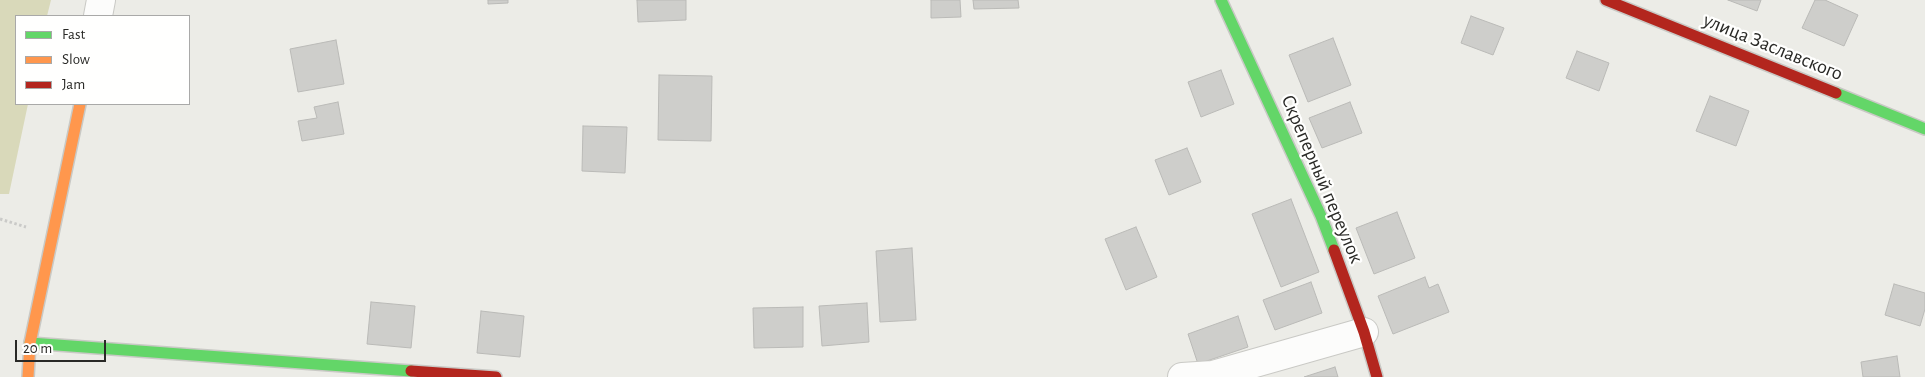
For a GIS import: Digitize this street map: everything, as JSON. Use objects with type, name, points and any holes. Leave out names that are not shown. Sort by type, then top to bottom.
[{"type":"street","points":[[98,15],[102,0]]},
{"type":"street","name":"Скреперный переулок","points":[[1221,0],[1321,216],[1364,332],[1377,377]]},
{"type":"street","name":"улица Заславского","points":[[1606,0],[1925,129]]},
{"type":"street","points":[[28,377],[30,343],[80,105]]},
{"type":"street","points":[[1182,377],[1213,375],[1364,332]]},
{"type":"street","points":[[30,343],[496,377]]},
{"type":"green space","points":[[0,0],[51,0],[47,15],[15,15],[15,105],[28,105],[9,194],[0,194]]},
{"type":"building","points":[[488,0],[508,0],[508,3],[488,4]]},
{"type":"building","points":[[637,0],[686,0],[686,20],[638,22]]},
{"type":"building","points":[[931,0],[960,0],[961,17],[931,18]]},
{"type":"building","points":[[973,0],[1018,0],[1019,8],[974,9]]},
{"type":"building","points":[[1728,0],[1761,0],[1757,11]]},
{"type":"building","points":[[1815,0],[1825,0],[1858,15],[1844,46],[1802,28]]},
{"type":"building","points":[[1471,16],[1504,28],[1493,55],[1461,43]]},
{"type":"building","points":[[1333,38],[1351,85],[1308,102],[1289,55]]},
{"type":"building","points":[[336,40],[344,84],[298,92],[290,49]]},
{"type":"building","points":[[1577,51],[1609,63],[1599,91],[1566,78]]},
{"type":"building","points":[[1221,70],[1234,104],[1201,117],[1188,82]]},
{"type":"building","points":[[659,75],[712,76],[711,141],[658,140]]},
{"type":"building","points":[[1710,96],[1749,111],[1736,146],[1696,131]]},
{"type":"building","points":[[338,102],[344,134],[302,141],[298,121],[317,118],[314,107]]},
{"type":"building","points":[[1350,102],[1362,133],[1322,148],[1309,118]]},
{"type":"building","points":[[583,126],[627,127],[625,173],[582,171]]},
{"type":"building","points":[[1187,148],[1201,182],[1169,195],[1155,160]]},
{"type":"building","points":[[1291,199],[1319,272],[1281,287],[1252,214]]},
{"type":"building","points":[[1397,212],[1415,258],[1374,274],[1356,228]]},
{"type":"building","points":[[1136,227],[1157,277],[1126,290],[1105,239]]},
{"type":"building","points":[[912,248],[916,320],[880,322],[876,251]]},
{"type":"building","points":[[1425,277],[1429,288],[1438,284],[1449,312],[1393,334],[1378,296]]},
{"type":"building","points":[[1311,282],[1322,313],[1275,330],[1263,300]]},
{"type":"building","points":[[1894,284],[1925,293],[1925,309],[1920,326],[1885,315]]},
{"type":"building","points":[[371,302],[415,306],[411,348],[367,344]]},
{"type":"building","points":[[867,303],[869,342],[822,346],[819,306]]},
{"type":"building","points":[[803,307],[803,347],[754,348],[753,308]]},
{"type":"building","points":[[481,311],[524,316],[520,357],[477,353]]},
{"type":"building","points":[[1238,316],[1248,347],[1198,364],[1188,334]]},
{"type":"building","points":[[1897,356],[1900,377],[1863,377],[1861,362]]},
{"type":"building","points":[[1335,367],[1338,377],[1304,377]]},
{"type":"traffic: fast","points":[[1221,0],[1321,216],[1334,250]]},
{"type":"traffic: fast","points":[[1836,93],[1925,129]]},
{"type":"traffic: fast","points":[[30,343],[411,371]]},
{"type":"traffic: slow","points":[[28,377],[30,343],[80,105]]},
{"type":"traffic: jam","points":[[1606,0],[1836,93]]},
{"type":"traffic: jam","points":[[1334,250],[1364,332],[1377,377]]},
{"type":"traffic: jam","points":[[411,371],[496,377]]}]
